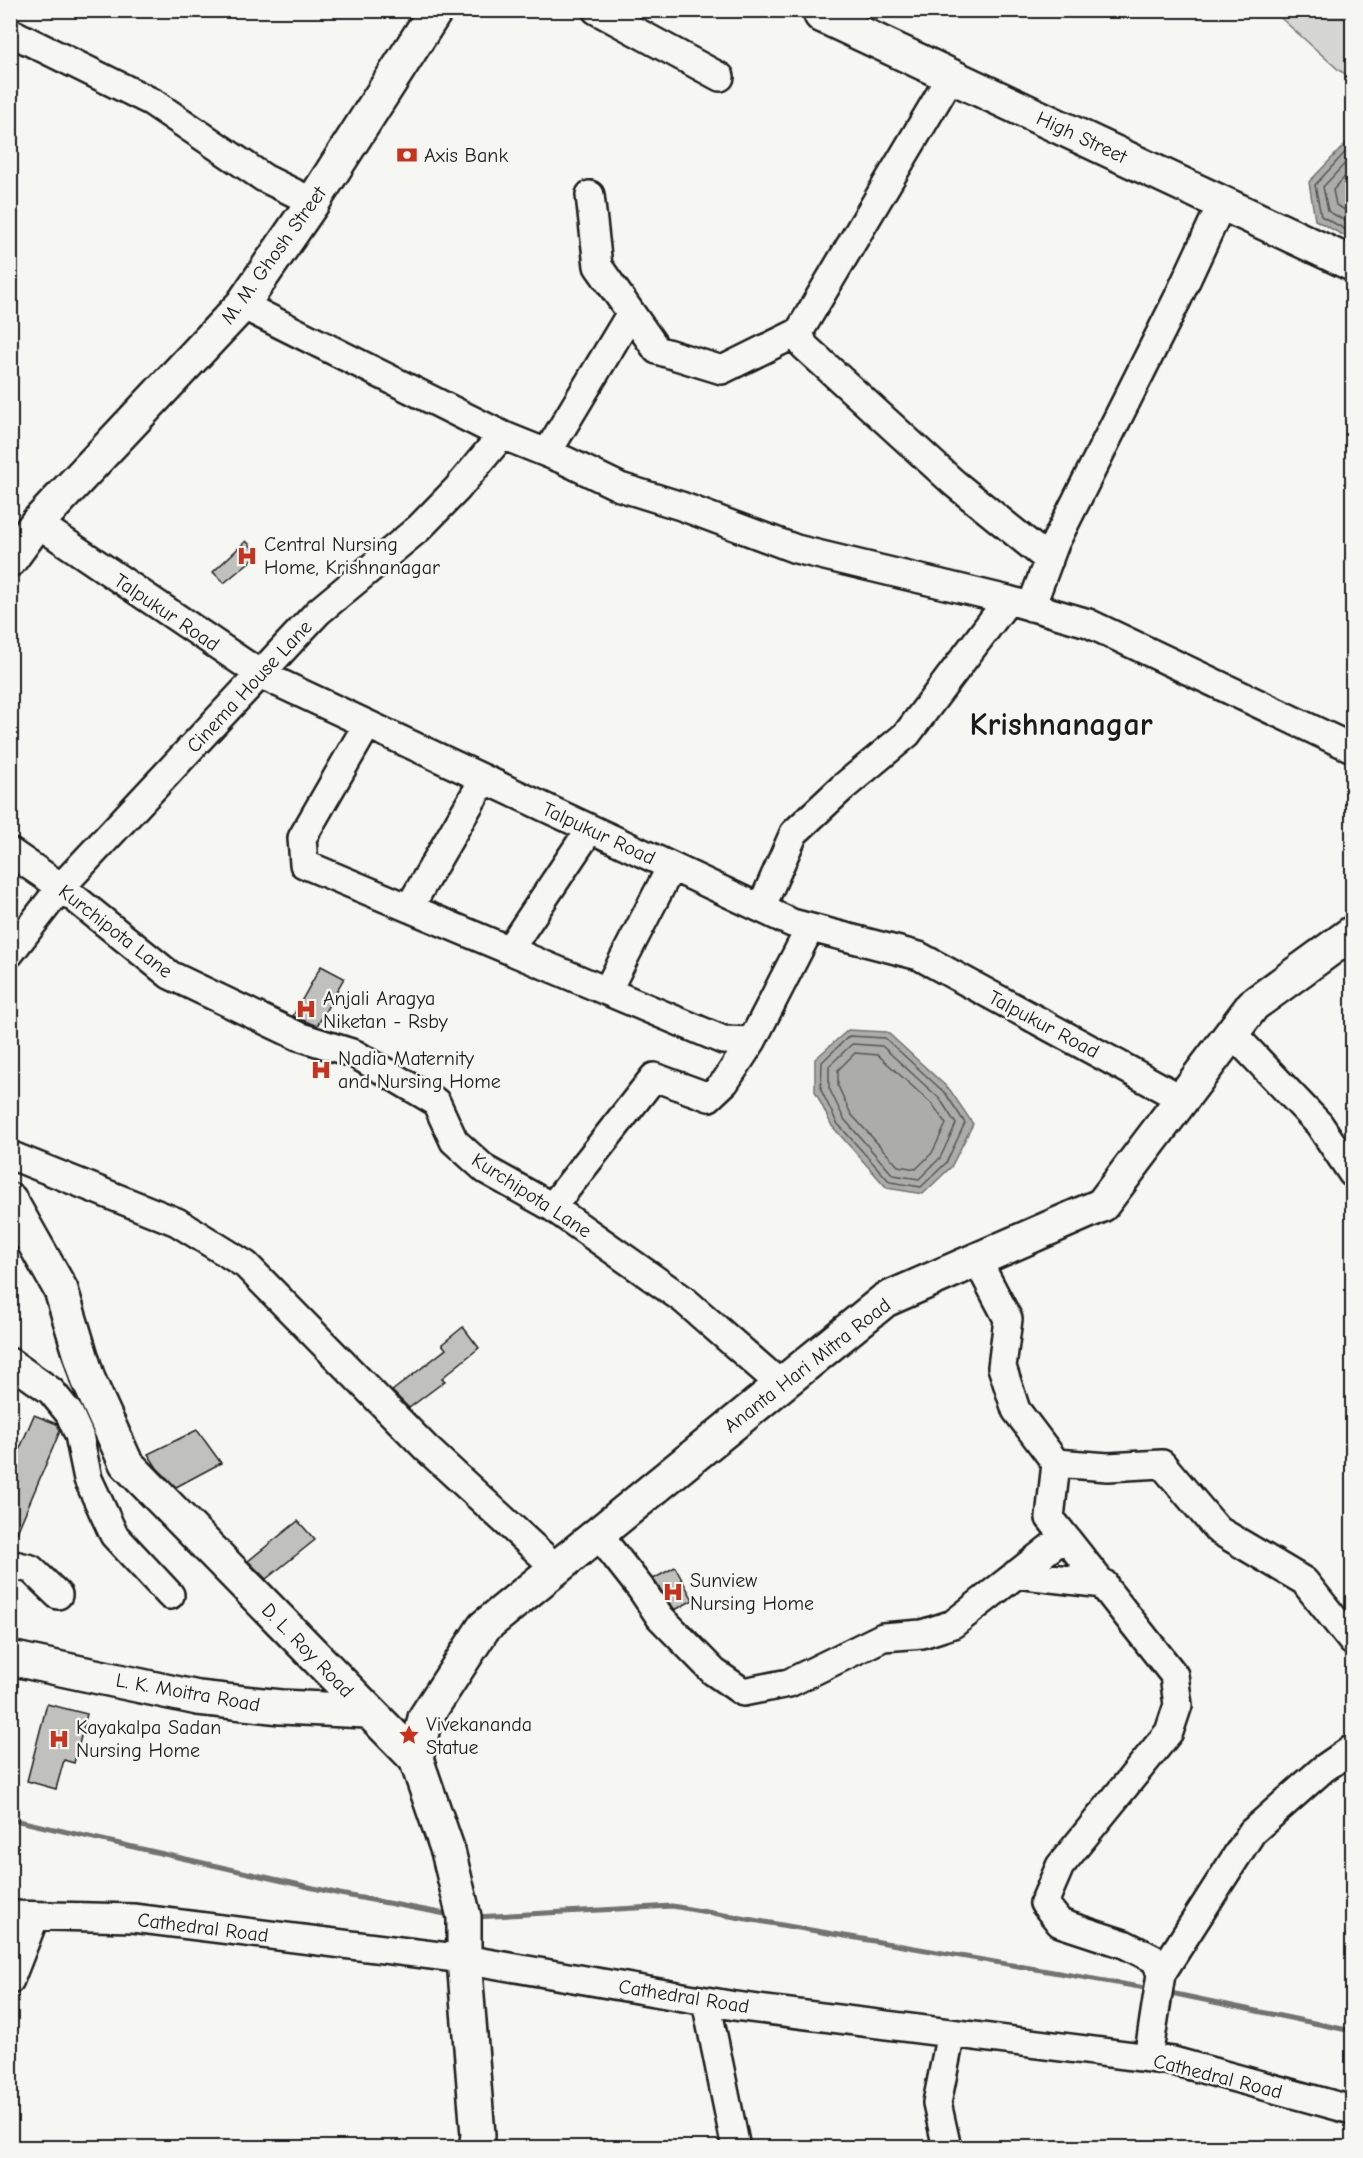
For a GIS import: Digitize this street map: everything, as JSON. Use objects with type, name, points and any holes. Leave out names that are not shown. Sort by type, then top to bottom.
[{"type":"main road","name":"M. M. Ghosh Street","points":[[19,544],[242,305],[313,202],[436,10]]},
{"type":"main road","name":"High Street","points":[[819,12],[1353,264]]},
{"type":"main road","name":"Ananta Hari Mitra Road","points":[[416,1759],[425,1718],[484,1627],[885,1300],[1101,1205],[1253,1005],[1353,933]]},
{"type":"main road","name":"D. L. Roy Road","points":[[10,1200],[61,1290],[88,1379],[93,1429],[416,1759],[448,1851],[464,1917],[464,1959],[478,2135],[476,2148]]},
{"type":"main road","name":"L. K. Moitra Road","points":[[10,1658],[198,1698],[281,1707],[367,1711]]},
{"type":"street","points":[[596,10],[720,77]]},
{"type":"street","points":[[10,32],[152,102],[264,178],[313,202]]},
{"type":"street","points":[[590,195],[598,266],[657,350],[722,370],[799,332],[951,76]]},
{"type":"street","points":[[761,908],[794,833],[842,788],[907,734],[1020,603],[1049,560],[1222,203]]},
{"type":"street","points":[[242,305],[502,435],[620,487],[681,506],[796,549],[1020,603],[1088,623],[1353,748]]},
{"type":"street","points":[[547,453],[632,313]]},
{"type":"street","points":[[799,332],[804,346],[954,483],[1049,560]]},
{"type":"street","name":"Cinema House Lane","points":[[10,953],[61,887],[318,612],[419,528],[502,435]]},
{"type":"street","name":"Talpukur Road","points":[[19,544],[260,674],[792,923],[919,956],[1182,1099]]},
{"type":"street","points":[[368,724],[302,838],[304,864],[723,1040],[752,1041]]},
{"type":"street","points":[[410,908],[484,779]]},
{"type":"street","points":[[509,950],[590,829]]},
{"type":"street","name":"Kurchipota Lane","points":[[10,852],[61,887],[170,975],[298,1036],[355,1054],[436,1102],[454,1141],[486,1170],[552,1207],[684,1300],[780,1384]]},
{"type":"street","points":[[607,991],[671,867]]},
{"type":"street","points":[[552,1207],[654,1077],[709,1097],[725,1082],[752,1041],[810,928]]},
{"type":"street","points":[[1232,1033],[1319,1124],[1353,1173]]},
{"type":"street","points":[[1319,1124],[1353,1143]]},
{"type":"street","points":[[10,1155],[177,1222],[246,1265],[426,1448],[555,1567]]},
{"type":"street","points":[[977,1260],[1008,1319],[1002,1367],[1016,1410],[1056,1463],[1050,1518],[1174,1675],[1178,1705],[1168,1732],[1060,1866],[1044,1903],[1060,1923],[1124,1944],[1156,1960],[1161,1974]]},
{"type":"street","points":[[10,1362],[51,1391],[69,1413],[93,1429],[88,1479],[114,1535],[170,1594]]},
{"type":"street","points":[[1056,1463],[1108,1467],[1162,1464],[1218,1530],[1304,1581],[1353,1641]]},
{"type":"street","points":[[597,1533],[642,1590],[660,1617],[714,1672],[743,1692],[789,1683],[883,1637],[922,1634],[953,1624],[1064,1537]]},
{"type":"street","points":[[10,1564],[31,1569],[58,1595]]},
{"type":"street","points":[[1016,1574],[1104,1584]]},
{"type":"street","points":[[1148,2058],[1161,1974],[1252,1832],[1323,1769],[1353,1749]]},
{"type":"street","points":[[10,1980],[23,1915]]},
{"type":"street","name":"Cathedral Road","points":[[23,1915],[133,1918],[464,1959],[706,2001],[1173,2061],[1353,2110]]},
{"type":"street","points":[[706,2001],[736,2148]]},
{"type":"street","points":[[947,2148],[937,2103],[951,2033]]},
{"type":"shaded area","points":[[1273,11],[1352,11],[1352,77],[1340,71]]},
{"type":"water","points":[[1352,137],[1352,240],[1315,220],[1309,182]]},
{"type":"water","points":[[848,1030],[887,1032],[950,1090],[973,1124],[951,1167],[923,1194],[887,1188],[832,1126],[815,1091],[815,1059]]},
{"type":"building","points":[[246,541],[259,554],[224,583],[213,572]]},
{"type":"building","points":[[321,966],[344,978],[317,1026],[293,1016]]},
{"type":"building","points":[[463,1327],[479,1348],[442,1378],[445,1381],[409,1408],[392,1391],[446,1349],[442,1344]]},
{"type":"building","points":[[34,1415],[57,1424],[60,1431],[10,1549],[10,1472]]},
{"type":"building","points":[[197,1430],[221,1463],[176,1487],[157,1468],[148,1454]]},
{"type":"building","points":[[298,1521],[315,1540],[266,1579],[248,1561]]},
{"type":"building","points":[[675,1567],[693,1600],[675,1610],[653,1579]]},
{"type":"building","points":[[47,1704],[87,1714],[74,1763],[64,1760],[56,1789],[27,1781]]},
{"type":"waterway","points":[[10,1819],[340,1894],[451,1915]]},
{"type":"waterway","points":[[475,1917],[672,1906],[1151,1989]]},
{"type":"waterway","points":[[1166,1992],[1352,2031]]},
{"type":"place","name":"Axis Bank","points":[[407,155]]},
{"type":"place","name":"Central Nursing Home, Krishnanagar","points":[[247,556]]},
{"type":"place","name":"Anjali Aragya Niketan - Rsby","points":[[306,1009]]},
{"type":"place","name":"Nadia Maternity and Nursing Home","points":[[321,1070]]},
{"type":"place","name":"Sunview Nursing Home","points":[[673,1592]]},
{"type":"place","name":"Vivekananda Statue","points":[[409,1735]]},
{"type":"place","name":"Kayakalpa Sadan Nursing Home","points":[[59,1739]]},
{"type":"district","name":"Krishnanagar","points":[[1061,724]]}]
